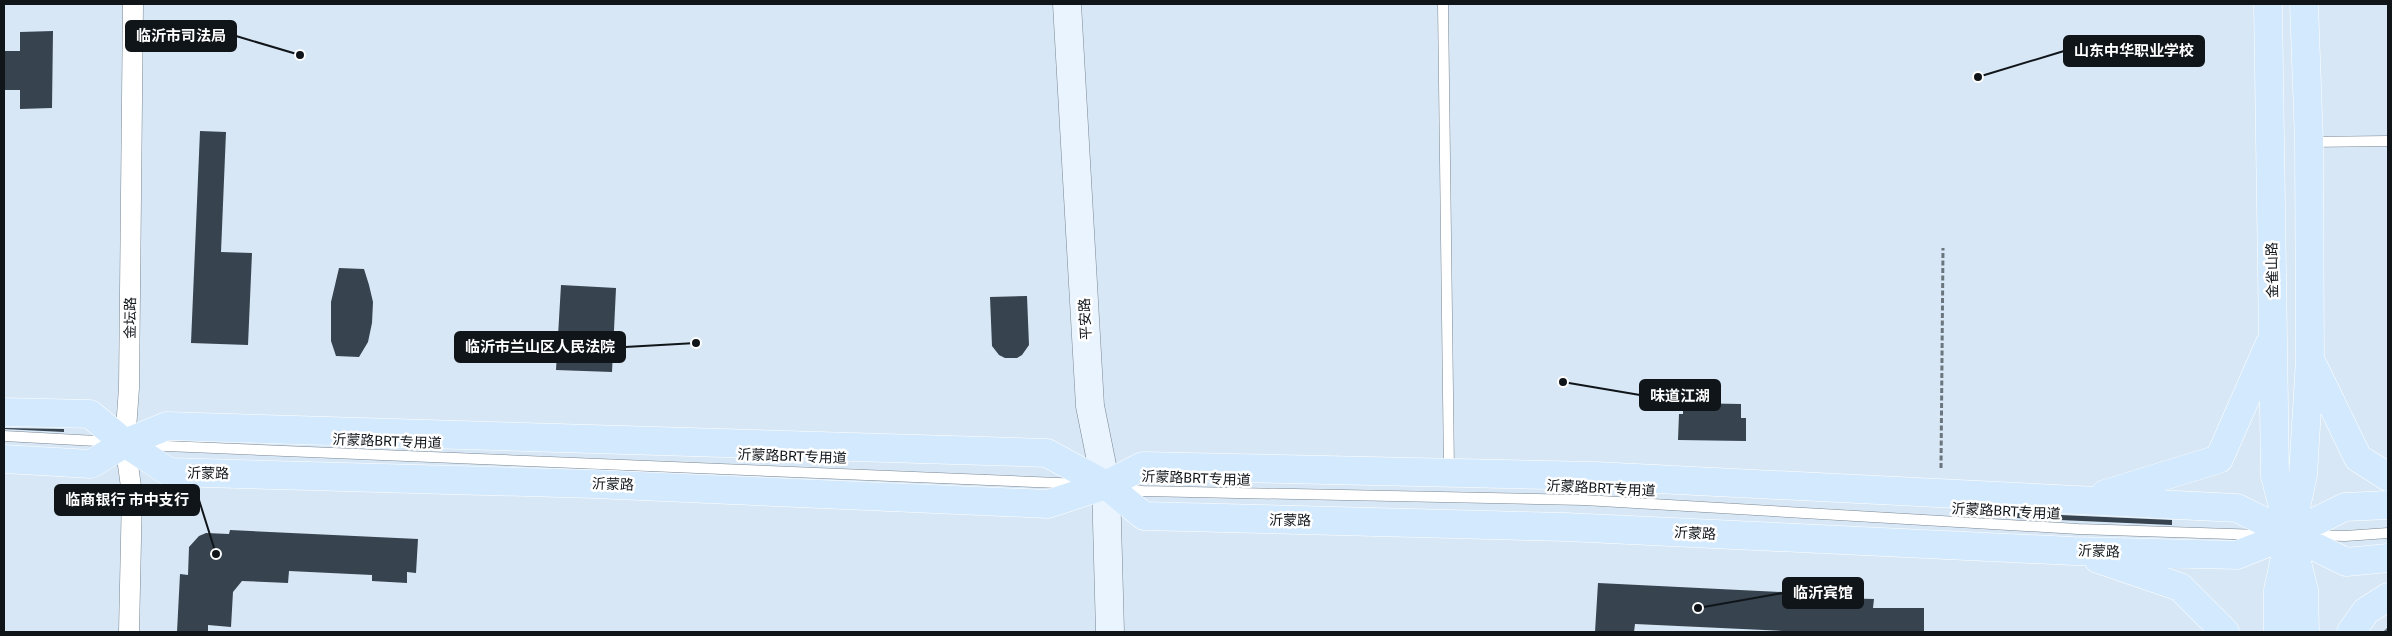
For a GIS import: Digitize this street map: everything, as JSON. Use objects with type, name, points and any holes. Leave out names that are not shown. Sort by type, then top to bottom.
[{"type":"main road","name":"平安路","points":[[1066,4],[1090,406],[1106,485],[1110,632]]},
{"type":"main road","name":"金雀山路","points":[[2268,4],[2275,476],[2304,590],[2305,632]]},
{"type":"main road","name":"金雀山路","points":[[2278,632],[2278,590],[2303,476],[2310,359],[2309,142],[2304,4]]},
{"type":"main road","points":[[2086,500],[2219,459],[2273,336]]},
{"type":"main road","points":[[2310,359],[2358,458],[2388,478]]},
{"type":"main road","name":"沂蒙路","points":[[4,412],[90,414],[125,443],[169,472],[594,484],[1048,504],[1106,485],[1143,466],[1449,471],[1596,476],[2236,508],[2346,562],[2388,558]]},
{"type":"main road","name":"沂蒙路","points":[[4,459],[91,464],[125,443],[167,426],[1046,453],[1106,485],[1144,516],[1566,527],[2073,551],[2237,555],[2290,534],[2345,507],[2388,505]]},
{"type":"main road","points":[[2073,551],[2180,587],[2225,632]]},
{"type":"main road","points":[[2351,632],[2366,611],[2388,597]]},
{"type":"street","name":"金坛路","points":[[130,632],[132,494],[125,443],[129,388],[133,4]]},
{"type":"lane","points":[[1443,4],[1449,471]]},
{"type":"lane","points":[[2309,142],[2388,140]]},
{"type":"lane","points":[[4,436],[125,443]]},
{"type":"lane","name":"沂蒙路BRT专用道","points":[[1106,485],[1143,491],[1584,500],[2078,529],[2236,536],[2290,534],[2345,536],[2388,533]]},
{"type":"path","points":[[1941,468],[1943,248]]},
{"type":"path","points":[[2385,632],[2388,629]]},
{"type":"building","points":[[53,31],[52,108],[20,109],[20,90],[4,90],[4,51],[20,51],[20,32]]},
{"type":"building","points":[[200,131],[226,132],[221,252],[252,253],[248,345],[191,343]]},
{"type":"building","points":[[339,268],[364,269],[373,302],[372,323],[368,342],[359,357],[336,356],[331,341],[331,302]]},
{"type":"building","points":[[561,285],[616,288],[612,372],[556,370]]},
{"type":"building","points":[[1027,296],[1029,345],[1022,355],[1017,358],[1005,358],[999,355],[992,346],[990,297]]},
{"type":"building","points":[[1683,403],[1741,404],[1741,418],[1746,418],[1746,441],[1678,440],[1679,414],[1683,414]]},
{"type":"building","points":[[4,429],[64,429],[64,432]]},
{"type":"building","points":[[1995,512],[2172,520],[2172,525],[1995,517]]},
{"type":"building","points":[[230,530],[418,539],[416,573],[407,572],[407,583],[372,581],[372,575],[289,571],[288,583],[242,581],[233,592],[231,627],[208,625],[208,632],[177,632],[180,574],[188,575],[189,547],[199,536],[206,533],[229,534]]},
{"type":"building","points":[[1598,583],[1801,593],[1800,597],[1874,599],[1873,608],[1924,608],[1924,632],[1806,632],[1635,624],[1634,632],[1595,632]]},
{"type":"place","name":"临沂市司法局","points":[[300,55]]},
{"type":"place","name":"山东中华职业学校","points":[[1978,77]]},
{"type":"place","name":"临沂市兰山区人民法院","points":[[696,343]]},
{"type":"place","name":"味道江湖","points":[[1563,382]]},
{"type":"place","name":"临商银行 市中支行","points":[[216,554]]},
{"type":"place","name":"临沂宾馆","points":[[1698,608]]}]
